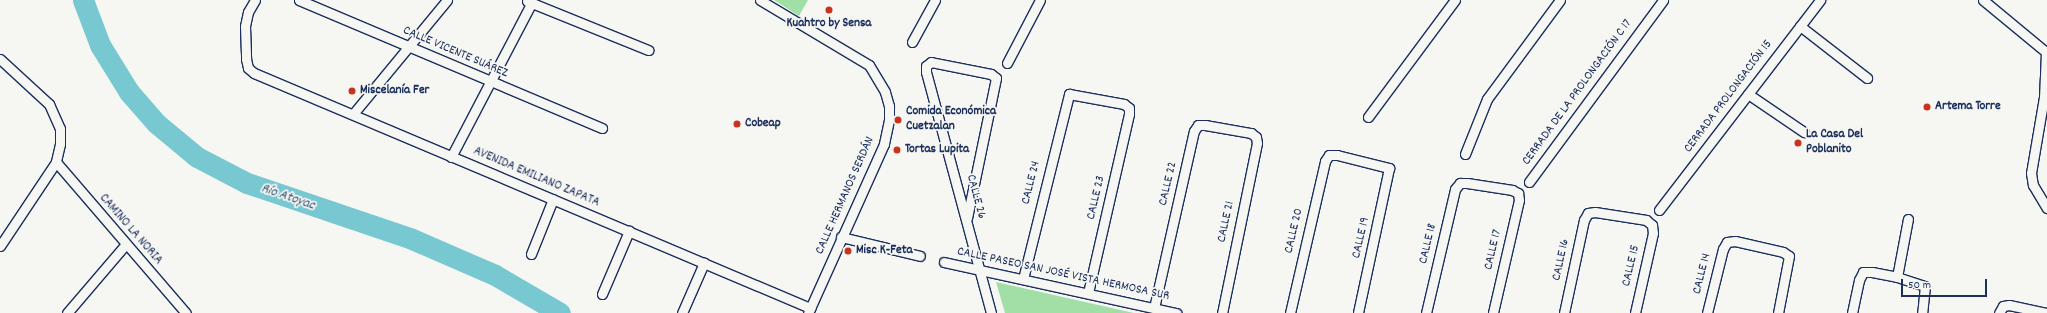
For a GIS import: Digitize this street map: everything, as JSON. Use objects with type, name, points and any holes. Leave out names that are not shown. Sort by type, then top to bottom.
[{"type":"street","name":"AVENIDA EMILIANO ZAPATA","points":[[255,0],[248,12],[245,26],[248,68],[254,73],[704,263],[809,310]]},
{"type":"street","name":"CALLE VICENTE SUÁREZ","points":[[299,0],[602,128]]},
{"type":"street","points":[[353,114],[448,0]]},
{"type":"street","name":"CALLE HERMANOS SERDÁN","points":[[760,0],[868,65],[885,92],[889,120],[884,144],[809,310]]},
{"type":"street","points":[[912,42],[935,0]]},
{"type":"street","points":[[1008,63],[1040,0]]},
{"type":"street","points":[[1368,117],[1455,0]]},
{"type":"street","points":[[1465,154],[1487,99],[1560,0]]},
{"type":"street","name":"CERRADA DE LA PROLONGACIÓN C 17","points":[[1529,182],[1663,0]]},
{"type":"street","name":"CERRADA PROLONGACIÓN 15","points":[[1659,210],[1820,0]]},
{"type":"street","points":[[1983,0],[2046,52],[2046,96],[2031,173],[2033,185],[2047,208]]},
{"type":"street","points":[[451,156],[529,1],[648,50]]},
{"type":"street","points":[[1800,26],[1867,78]]},
{"type":"street","name":"CALLE 26","points":[[967,218],[996,78],[991,74],[936,62],[926,66],[926,72],[967,218],[991,313]]},
{"type":"street","points":[[0,246],[56,162],[60,144],[60,129],[56,116],[48,104],[1,64]]},
{"type":"street","name":"CALLE 23","points":[[1069,94],[1077,94],[1124,104],[1129,108],[1088,293]]},
{"type":"street","name":"CALLE 24","points":[[1023,279],[1065,102],[1069,94]]},
{"type":"street","points":[[1748,94],[1804,132]]},
{"type":"street","name":"CALLE 22","points":[[1154,308],[1194,131],[1198,125],[1205,125],[1251,133],[1256,137]]},
{"type":"street","name":"CALLE 21","points":[[1222,313],[1256,137]]},
{"type":"street","name":"CALLE 19","points":[[1329,155],[1357,159],[1389,168],[1358,313]]},
{"type":"street","name":"CALLE 20","points":[[1290,313],[1325,161],[1329,155]]},
{"type":"street","name":"CAMINO LA NORIA","points":[[56,162],[125,245],[186,313]]},
{"type":"street","name":"CALLE 17","points":[[1460,183],[1512,190],[1518,193],[1519,200],[1493,313]]},
{"type":"street","name":"CALLE 18","points":[[1426,313],[1455,189],[1460,183]]},
{"type":"street","points":[[531,254],[553,199]]},
{"type":"street","name":"CALLE 15","points":[[1588,213],[1595,212],[1646,220],[1652,225],[1653,233],[1635,313]]},
{"type":"street","name":"CALLE 16","points":[[1564,313],[1584,220],[1588,213]]},
{"type":"street","points":[[1897,277],[1908,219]]},
{"type":"street","points":[[602,294],[629,231]]},
{"type":"street","points":[[841,237],[920,256]]},
{"type":"street","name":"CALLE 14","points":[[1708,313],[1723,249],[1727,242],[1735,241],[1783,252],[1789,256],[1778,313]]},
{"type":"street","points":[[67,313],[125,245]]},
{"type":"street","name":"CALLE PASEO SAN JOSÉ VISTA HERMOSA SUR","points":[[944,262],[1176,313]]},
{"type":"street","points":[[682,313],[704,263]]},
{"type":"street","points":[[1852,313],[1863,272],[1897,277],[1925,286],[1922,313]]},
{"type":"street","points":[[2001,309],[2047,313]]},
{"type":"green space","points":[[774,0],[808,0],[799,16]]},
{"type":"green space","points":[[996,282],[1134,313],[1005,313]]},
{"type":"waterway","name":"Río Atoyac","points":[[83,0],[100,45],[129,92],[156,123],[197,157],[247,183],[412,239],[495,275],[560,313]]},
{"type":"place","name":"Kuahtro by Sensa","points":[[829,10]]},
{"type":"place","name":"Miscelanía Fer","points":[[352,91]]},
{"type":"place","name":"Artema Torre","points":[[1927,107]]},
{"type":"place","name":"Comida Económica Cuetzalan","points":[[898,120]]},
{"type":"place","name":"Cobeap","points":[[737,124]]},
{"type":"place","name":"La Casa Del Poblanito","points":[[1798,143]]},
{"type":"place","name":"Tortas Lupita","points":[[897,150]]},
{"type":"place","name":"Misc K-Feta","points":[[848,251]]}]
